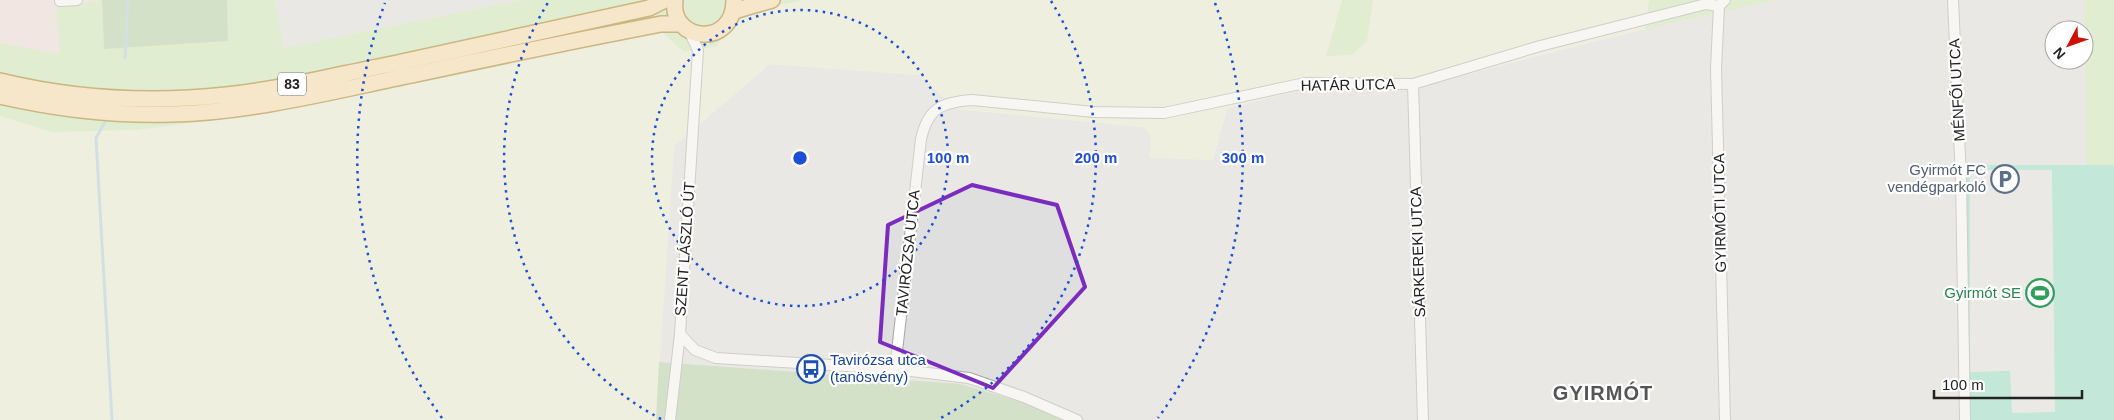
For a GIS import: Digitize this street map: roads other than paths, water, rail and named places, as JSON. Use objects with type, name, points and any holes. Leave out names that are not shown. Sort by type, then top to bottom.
[{"type":"main road","name":"83","points":[[0,80],[74,95],[128,100],[228,95],[294,84],[484,44],[649,8],[665,0]]},
{"type":"main road","points":[[675,0],[676,15],[685,27]]},
{"type":"main road","points":[[716,33],[730,20],[734,5],[772,0]]},
{"type":"main road","name":"83","points":[[0,96],[66,109],[111,113],[173,114],[207,112],[304,98],[661,24],[685,27],[707,35],[716,33]]},
{"type":"street","points":[[60,1],[77,0]]},
{"type":"street","name":"MÉNFŐI UTCA","points":[[1953,0],[1961,179],[1965,420]]},
{"type":"street","name":"HATÁR UTCA","points":[[934,111],[954,101],[972,100],[1094,112],[1164,113],[1305,83],[1413,84],[1549,43],[1706,4],[1722,3]]},
{"type":"street","name":"GYIRMÓTI UTCA","points":[[1722,3],[1716,69],[1725,420]]},
{"type":"street","name":"SZENT LÁSZLÓ ÚT","points":[[685,27],[698,50],[680,334],[695,350],[716,358],[895,369],[969,378],[1024,397],[1077,420]]},
{"type":"street","points":[[698,50],[716,33]]},
{"type":"street","name":"SÁRKEREKI UTCA","points":[[1413,84],[1423,420]]},
{"type":"street","name":"TAVIRÓZSA UTCA","points":[[895,369],[921,139],[928,117],[934,111]]},
{"type":"street","points":[[670,420],[680,334]]},
{"type":"waterway","points":[[125,58],[128,0]]},
{"type":"waterway","points":[[106,120],[96,138],[112,420]]},
{"type":"place","name":"Gyirmót FC vendégparkoló","points":[[2005,179]]},
{"type":"place","name":"Gyirmót SE","points":[[2040,293]]},
{"type":"place","name":"Tavirózsa utca (tanösvény)","points":[[811,369]]},
{"type":"district","name":"GYIRMÓT","points":[[1603,393]]}]
